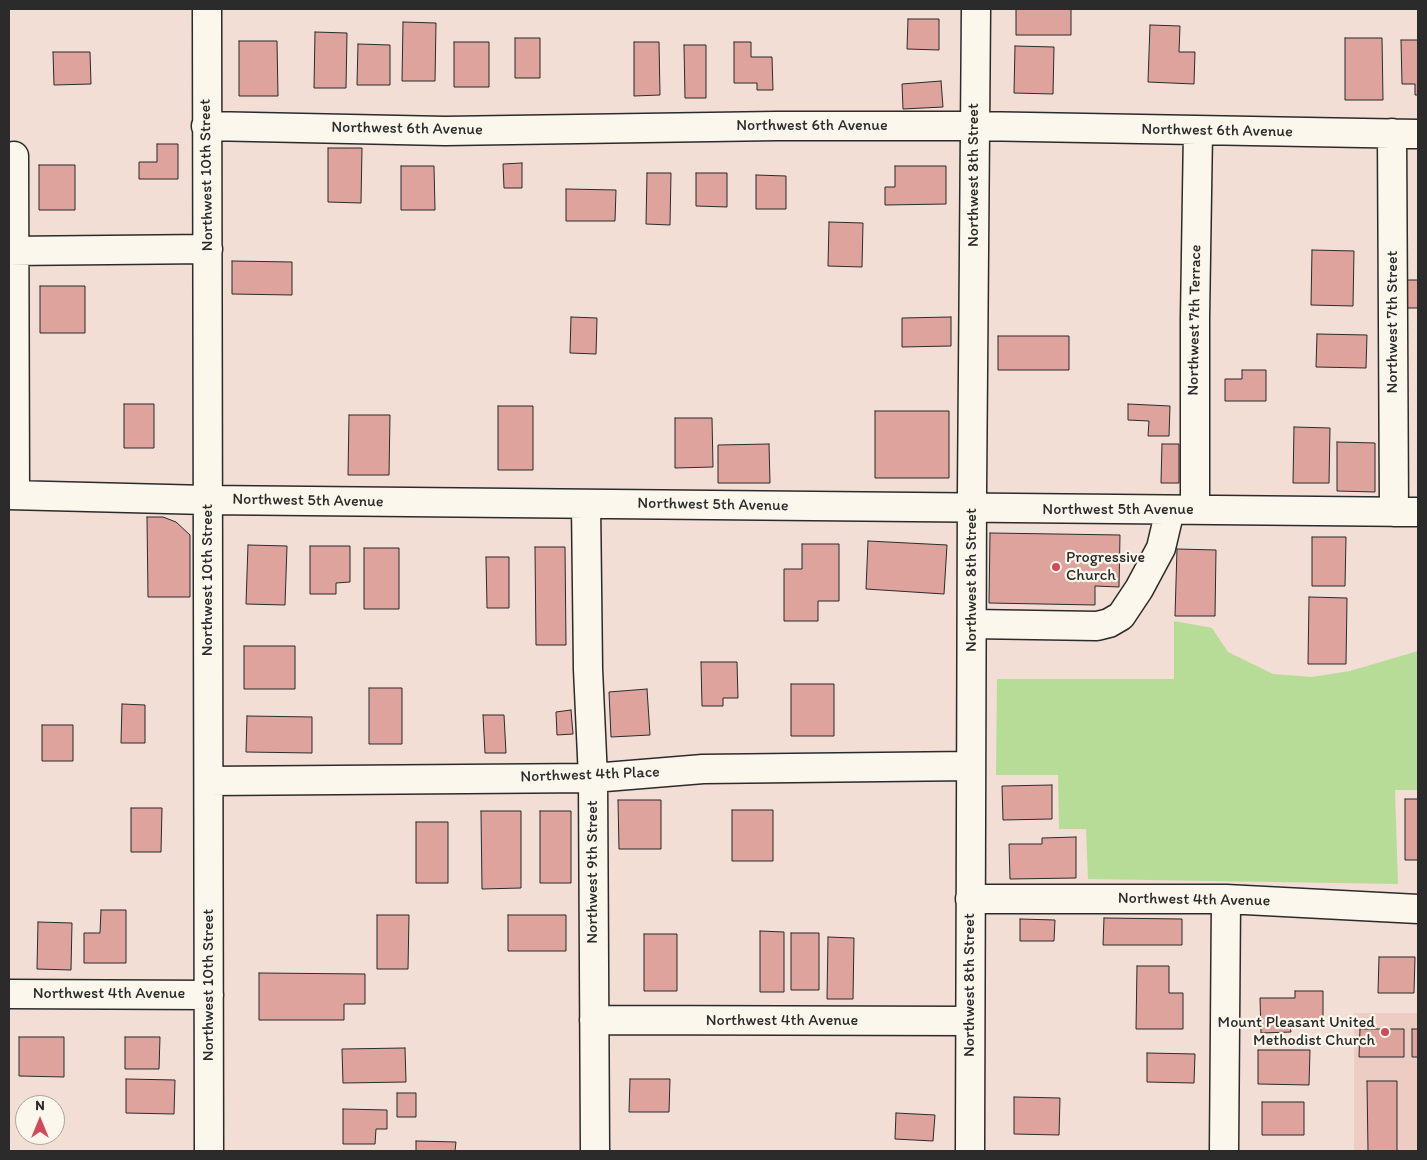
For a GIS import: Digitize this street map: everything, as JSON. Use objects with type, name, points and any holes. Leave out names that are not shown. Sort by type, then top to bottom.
[{"type":"street","name":"Northwest 10th Street","points":[[207,9],[209,1151]]},
{"type":"street","name":"Northwest 8th Street","points":[[970,1151],[976,9]]},
{"type":"street","name":"Northwest 6th Avenue","points":[[206,126],[445,131],[777,126],[974,126],[1405,133]]},
{"type":"street","name":"Northwest 7th Terrace","points":[[972,624],[1097,626],[1109,623],[1121,616],[1139,589],[1182,510],[1195,316],[1198,131]]},
{"type":"street","name":"Northwest 7th Street","points":[[1405,133],[1406,512]]},
{"type":"street","points":[[12,495],[14,156]]},
{"type":"street","points":[[12,251],[208,249]]},
{"type":"street","name":"Northwest 5th Avenue","points":[[12,495],[207,500],[1406,512]]},
{"type":"street","name":"Northwest 9th Street","points":[[586,504],[588,669],[593,778],[595,1151]]},
{"type":"street","name":"Northwest 4th Place","points":[[209,781],[593,778],[703,769],[971,766]]},
{"type":"street","name":"Northwest 4th Avenue","points":[[970,898],[1226,899],[1418,909]]},
{"type":"street","points":[[1224,1151],[1226,899]]},
{"type":"street","name":"Northwest 4th Avenue","points":[[9,994],[208,995]]},
{"type":"street","name":"Northwest 4th Avenue","points":[[594,1020],[970,1021]]},
{"type":"shaded area","points":[[1354,1013],[1418,1013],[1418,1151],[1354,1151]]},
{"type":"green space","points":[[1174,621],[1212,628],[1228,652],[1273,674],[1312,677],[1350,671],[1418,651],[1418,790],[1395,790],[1398,884],[1088,879],[1086,829],[1059,829],[1058,775],[996,775],[997,679],[1174,679]]},
{"type":"building","points":[[1016,9],[1071,9],[1071,35],[1016,35]]},
{"type":"building","points":[[908,19],[939,19],[939,50],[907,49]]},
{"type":"building","points":[[403,22],[436,23],[435,81],[402,81]]},
{"type":"building","points":[[1150,25],[1180,26],[1179,52],[1195,52],[1194,84],[1148,82]]},
{"type":"building","points":[[315,32],[347,33],[346,88],[314,88]]},
{"type":"building","points":[[515,38],[540,38],[540,78],[515,78]]},
{"type":"building","points":[[1345,38],[1382,38],[1383,100],[1345,100]]},
{"type":"building","points":[[1401,40],[1418,40],[1418,95],[1415,95],[1415,84],[1402,84]]},
{"type":"building","points":[[239,41],[277,41],[278,96],[239,96]]},
{"type":"building","points":[[454,42],[489,42],[489,87],[454,87]]},
{"type":"building","points":[[634,42],[659,42],[660,95],[634,96]]},
{"type":"building","points":[[734,42],[751,42],[751,57],[772,57],[773,90],[757,90],[757,83],[734,83]]},
{"type":"building","points":[[358,44],[390,45],[390,85],[357,85]]},
{"type":"building","points":[[684,45],[706,45],[706,98],[685,98]]},
{"type":"building","points":[[1015,46],[1054,47],[1053,94],[1014,93]]},
{"type":"building","points":[[53,52],[90,52],[91,84],[54,85]]},
{"type":"building","points":[[941,81],[943,107],[903,109],[902,84]]},
{"type":"building","points":[[157,144],[178,144],[178,179],[139,179],[139,162],[157,162]]},
{"type":"building","points":[[328,148],[362,148],[361,203],[328,202]]},
{"type":"building","points":[[522,163],[522,188],[504,188],[503,164]]},
{"type":"building","points":[[39,165],[75,165],[75,210],[39,210]]},
{"type":"building","points":[[401,166],[434,166],[435,210],[401,210]]},
{"type":"building","points":[[895,166],[946,166],[946,204],[885,205],[885,187],[895,187]]},
{"type":"building","points":[[647,173],[671,173],[670,225],[646,224]]},
{"type":"building","points":[[696,173],[727,173],[727,207],[696,206]]},
{"type":"building","points":[[756,175],[786,176],[786,209],[756,209]]},
{"type":"building","points":[[566,189],[616,190],[615,221],[566,221]]},
{"type":"building","points":[[829,222],[863,223],[862,267],[828,266]]},
{"type":"building","points":[[1312,250],[1354,251],[1353,306],[1311,305]]},
{"type":"building","points":[[232,261],[292,262],[292,295],[232,294]]},
{"type":"building","points":[[1405,280],[1418,280],[1418,308],[1405,308]]},
{"type":"building","points":[[40,286],[85,286],[85,333],[40,333]]},
{"type":"building","points":[[571,317],[597,318],[596,354],[570,353]]},
{"type":"building","points":[[951,317],[951,346],[902,347],[902,318]]},
{"type":"building","points":[[1317,334],[1367,335],[1366,368],[1316,367]]},
{"type":"building","points":[[998,336],[1069,336],[1069,370],[998,370]]},
{"type":"building","points":[[1242,370],[1266,370],[1266,401],[1225,401],[1225,379],[1242,379]]},
{"type":"building","points":[[124,404],[154,404],[154,448],[124,448]]},
{"type":"building","points":[[1128,404],[1170,406],[1169,436],[1148,436],[1149,421],[1128,420]]},
{"type":"building","points":[[498,406],[533,406],[533,470],[498,470]]},
{"type":"building","points":[[875,411],[949,411],[949,478],[875,478]]},
{"type":"building","points":[[349,415],[390,415],[389,475],[348,475]]},
{"type":"building","points":[[675,418],[712,418],[713,467],[675,468]]},
{"type":"building","points":[[1294,427],[1330,428],[1329,483],[1293,483]]},
{"type":"building","points":[[1337,442],[1375,443],[1375,492],[1337,491]]},
{"type":"building","points":[[769,444],[770,483],[718,483],[718,445]]},
{"type":"building","points":[[1162,444],[1179,444],[1179,483],[1161,483]]},
{"type":"building","points":[[147,517],[163,517],[176,522],[190,535],[190,597],[148,597]]},
{"type":"building","points":[[990,533],[1120,535],[1119,587],[1095,586],[1095,605],[989,603]]},
{"type":"building","points":[[1312,537],[1346,537],[1345,586],[1312,586]]},
{"type":"building","points":[[868,541],[947,545],[944,594],[866,589]]},
{"type":"building","points":[[802,544],[839,544],[839,601],[818,601],[818,621],[784,621],[784,569],[802,569]]},
{"type":"building","points":[[248,545],[287,546],[285,605],[246,604]]},
{"type":"building","points":[[310,546],[350,546],[350,582],[336,583],[336,594],[310,594]]},
{"type":"building","points":[[535,547],[565,547],[566,645],[536,645]]},
{"type":"building","points":[[364,548],[399,548],[399,609],[364,609]]},
{"type":"building","points":[[1177,549],[1216,550],[1215,616],[1175,616]]},
{"type":"building","points":[[486,557],[509,557],[509,608],[487,608]]},
{"type":"building","points":[[1309,597],[1347,598],[1346,664],[1308,664]]},
{"type":"building","points":[[244,646],[295,646],[295,689],[244,689]]},
{"type":"building","points":[[701,662],[737,662],[738,698],[723,698],[723,706],[702,706]]},
{"type":"building","points":[[791,684],[834,684],[834,736],[791,736]]},
{"type":"building","points":[[369,688],[402,688],[402,744],[369,744]]},
{"type":"building","points":[[647,689],[650,735],[611,737],[609,692]]},
{"type":"building","points":[[122,704],[145,705],[145,743],[121,743]]},
{"type":"building","points":[[571,710],[573,734],[557,735],[556,712]]},
{"type":"building","points":[[483,715],[504,715],[506,753],[485,753]]},
{"type":"building","points":[[247,716],[312,717],[312,753],[246,752]]},
{"type":"building","points":[[42,725],[73,725],[73,761],[42,761]]},
{"type":"building","points":[[1052,785],[1052,819],[1003,820],[1002,786]]},
{"type":"building","points":[[1405,799],[1418,799],[1418,860],[1405,860]]},
{"type":"building","points":[[618,800],[661,800],[661,849],[619,849]]},
{"type":"building","points":[[131,808],[162,808],[161,852],[131,852]]},
{"type":"building","points":[[732,810],[773,810],[773,861],[732,861]]},
{"type":"building","points":[[481,811],[521,811],[521,888],[482,889]]},
{"type":"building","points":[[540,811],[571,811],[571,883],[540,883]]},
{"type":"building","points":[[416,822],[448,822],[448,883],[416,883]]},
{"type":"building","points":[[1076,837],[1076,878],[1010,879],[1009,844],[1042,844],[1042,838]]},
{"type":"building","points":[[101,910],[126,910],[126,963],[84,963],[84,933],[100,933]]},
{"type":"building","points":[[377,915],[409,915],[408,969],[377,969]]},
{"type":"building","points":[[508,915],[566,915],[566,951],[508,951]]},
{"type":"building","points":[[1104,918],[1182,919],[1182,945],[1103,945]]},
{"type":"building","points":[[1020,919],[1055,920],[1054,941],[1020,941]]},
{"type":"building","points":[[38,922],[72,923],[71,970],[37,969]]},
{"type":"building","points":[[760,931],[784,932],[784,992],[760,992]]},
{"type":"building","points":[[791,933],[819,933],[819,990],[791,990]]},
{"type":"building","points":[[644,934],[677,934],[677,991],[644,991]]},
{"type":"building","points":[[828,937],[854,938],[853,999],[827,999]]},
{"type":"building","points":[[1379,957],[1415,957],[1414,993],[1378,993]]},
{"type":"building","points":[[1137,966],[1169,966],[1169,993],[1183,993],[1183,1029],[1136,1029]]},
{"type":"building","points":[[259,973],[365,974],[365,1004],[344,1004],[344,1020],[259,1020]]},
{"type":"building","points":[[1295,991],[1323,991],[1323,1026],[1290,1026],[1291,1032],[1261,1033],[1260,998],[1295,998]]},
{"type":"building","points":[[1360,1029],[1404,1029],[1404,1057],[1359,1057]]},
{"type":"building","points":[[1412,1029],[1418,1029],[1418,1057],[1412,1057]]},
{"type":"building","points":[[19,1037],[64,1037],[64,1077],[19,1076]]},
{"type":"building","points":[[125,1037],[160,1037],[159,1069],[125,1069]]},
{"type":"building","points":[[405,1048],[406,1082],[343,1083],[342,1049]]},
{"type":"building","points":[[1258,1050],[1310,1050],[1309,1085],[1258,1084]]},
{"type":"building","points":[[1147,1053],[1195,1054],[1194,1083],[1147,1082]]},
{"type":"building","points":[[126,1079],[175,1080],[174,1114],[126,1113]]},
{"type":"building","points":[[630,1079],[670,1079],[669,1112],[629,1112]]},
{"type":"building","points":[[1367,1081],[1397,1081],[1397,1151],[1368,1151]]},
{"type":"building","points":[[397,1093],[416,1093],[416,1117],[397,1117]]},
{"type":"building","points":[[1014,1097],[1060,1098],[1059,1135],[1014,1134]]},
{"type":"building","points":[[1262,1102],[1304,1102],[1304,1135],[1262,1135]]},
{"type":"building","points":[[343,1109],[387,1110],[387,1129],[376,1129],[375,1144],[343,1144]]},
{"type":"building","points":[[896,1113],[935,1115],[933,1141],[895,1139]]},
{"type":"building","points":[[416,1141],[456,1142],[455,1151],[416,1151]]},
{"type":"place","name":"Progressive Church","points":[[1056,567]]},
{"type":"place","name":"Mount Pleasant United Methodist Church","points":[[1385,1032]]}]
